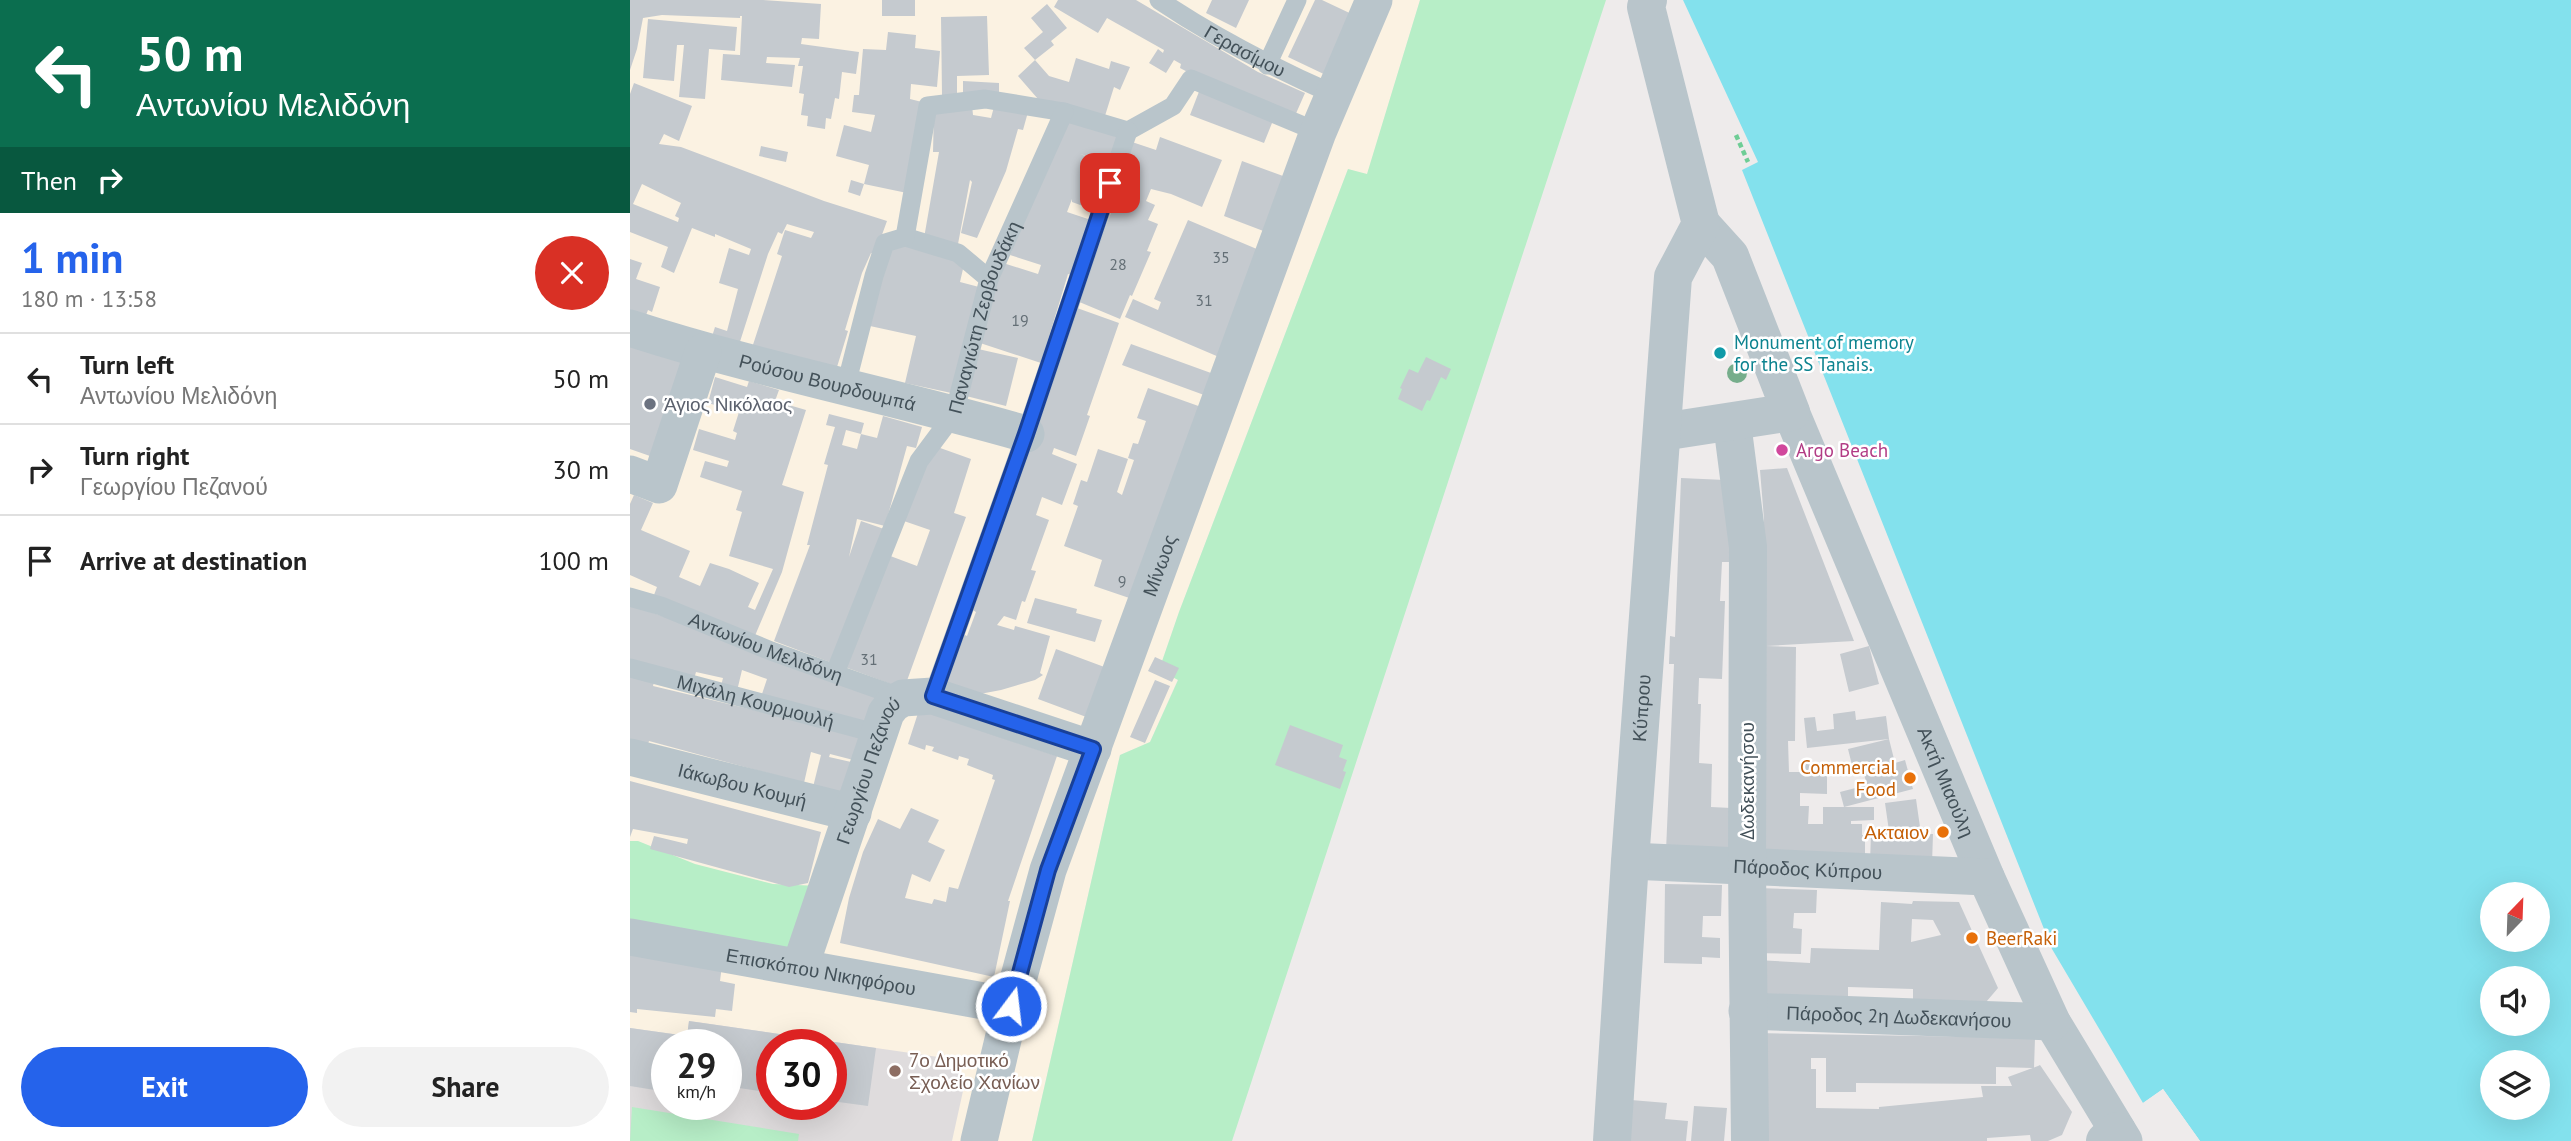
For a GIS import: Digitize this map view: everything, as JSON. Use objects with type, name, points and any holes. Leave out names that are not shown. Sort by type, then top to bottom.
[{"type":"street","name":"Μίνωος","points":[[979,1141],[1011,1006],[1048,870],[1318,132],[1374,0]]},
{"type":"street","points":[[1648,0],[1646,7],[1700,223],[1730,256],[1791,412],[1662,432]]},
{"type":"street","name":"Κύπρου","points":[[1612,1141],[1673,277],[1700,223]]},
{"type":"street","name":"Ρούσου Βουρδουμπά","points":[[630,328],[702,352],[1026,434]]},
{"type":"street","points":[[630,474],[659,485],[702,352]]},
{"type":"street","name":"Ακτή Μιαούλη","points":[[1791,412],[1986,877],[2052,1022],[2116,1138]]},
{"type":"street","name":"Δωδεκανήσου","points":[[1732,422],[1748,547],[1746,867],[1750,1141]]},
{"type":"street","name":"Αντωνίου Μελιδόνη","points":[[918,697],[1093,749]]},
{"type":"street","name":"Γεωργίου Πεζανού","points":[[800,967],[886,713],[893,704],[918,697]]},
{"type":"street","name":"Ιάκωβου Κουμή","points":[[630,757],[853,813]]},
{"type":"street","name":"Πάροδος Κύπρου","points":[[1630,862],[1986,877]]},
{"type":"street","name":"Επισκόπου Νικηφόρου","points":[[630,937],[1011,1006]]},
{"type":"street","name":"Πάροδος 2η Δωδεκανήσου","points":[[1748,1010],[2052,1022]]},
{"type":"lane","name":"Γερασίμου","points":[[1159,0],[1193,23],[1267,65],[1333,94]]},
{"type":"lane","points":[[1267,65],[1297,0]]},
{"type":"lane","points":[[905,237],[928,106],[985,99],[1064,112],[1128,131],[1173,106],[1191,79],[1318,132]]},
{"type":"lane","name":"Παναγιώτη Ζερβουδάκη","points":[[835,673],[919,461],[954,414],[989,279],[1064,112]]},
{"type":"lane","name":"Γεωργίου Πεζανού","points":[[918,697],[1026,434],[1128,131]]},
{"type":"lane","points":[[845,389],[885,243],[905,237],[958,253],[989,279]]},
{"type":"lane","name":"Αντωνίου Μελιδόνη","points":[[630,597],[661,606],[771,651],[918,697]]},
{"type":"lane","name":"Μιχάλη Κουρμουλή","points":[[630,668],[879,734]]},
{"type":"path","points":[[1736,135],[1748,162]]},
{"type":"shaded area","points":[[630,0],[1420,0],[1367,175],[1348,169],[1179,612],[1159,670],[1178,679],[1150,742],[1120,755],[1032,1141],[630,1141]]},
{"type":"shaded area","name":"7ο Δημοτικό Σχολείο Χανίων","points":[[689,1021],[756,1031],[756,1120],[847,1120],[847,1044],[952,1059],[965,1082],[952,1141],[630,1141],[630,1028],[651,1031],[651,1120],[742,1120],[742,1029],[688,1029]]},
{"type":"green space","points":[[1420,0],[1606,0],[1232,1141],[1032,1141],[1120,755],[1150,742],[1178,680],[1159,670],[1179,612],[1348,169],[1367,174]]},
{"type":"green space","points":[[630,841],[638,841],[695,864],[773,884],[820,886],[802,950],[630,920]]},
{"type":"green space","points":[[632,1107],[651,1110],[651,1120],[712,1120],[799,1134],[798,1141],[630,1141]]},
{"type":"water","points":[[1683,0],[2571,0],[2571,1141],[2200,1141],[2163,1089],[2143,1103],[2052,949],[1742,170],[1758,162]]},
{"type":"pier","points":[[2163,1089],[2200,1141],[2196,1141],[2162,1094],[2145,1106],[2143,1103]]},
{"type":"building","points":[[630,0],[763,0],[821,4],[819,39],[802,38],[801,44],[859,52],[856,74],[842,72],[839,99],[835,98],[831,119],[826,118],[825,129],[807,126],[808,116],[801,115],[804,94],[799,93],[803,66],[798,66],[800,58],[767,57],[766,63],[795,65],[792,87],[721,80],[723,54],[740,55],[742,16],[662,15],[643,18],[630,70]]},
{"type":"building","points":[[882,0],[915,0],[915,16],[882,16]]},
{"type":"building","points":[[1058,0],[1136,0],[1258,72],[1305,93],[1294,118],[1197,77],[1180,68],[1181,64],[1174,60],[1166,73],[1149,63],[1158,49],[1163,53],[1164,50],[1107,18],[1098,33],[1054,7]]},
{"type":"building","points":[[1212,0],[1249,0],[1236,28],[1206,13]]},
{"type":"building","points":[[1315,0],[1322,0],[1358,17],[1330,77],[1288,57]]},
{"type":"building","points":[[1047,4],[1067,28],[1051,41],[1054,45],[1035,60],[1024,48],[1043,32],[1031,18]]},
{"type":"building","points":[[987,16],[989,75],[957,76],[957,95],[942,95],[941,17]]},
{"type":"building","points":[[648,19],[737,27],[735,51],[709,49],[705,99],[679,97],[684,45],[677,45],[674,81],[643,78]]},
{"type":"building","points":[[888,32],[916,35],[915,48],[940,51],[937,87],[911,84],[910,99],[922,102],[907,193],[864,184],[869,165],[836,156],[844,125],[871,132],[875,115],[852,112],[854,95],[859,95],[863,49],[886,50]]},
{"type":"building","points":[[1076,58],[1109,69],[1111,61],[1130,67],[1120,90],[1114,87],[1104,119],[1038,99],[1018,76],[1035,60],[1049,76],[1069,82]]},
{"type":"building","points":[[963,81],[999,83],[999,95],[963,96]]},
{"type":"building","points":[[634,83],[692,106],[679,141],[664,134],[659,144],[681,147],[824,201],[887,221],[875,254],[871,253],[862,273],[837,367],[749,357],[782,256],[777,254],[785,230],[811,238],[814,232],[787,224],[782,234],[778,232],[768,254],[737,351],[710,343],[715,327],[727,331],[738,289],[719,283],[729,248],[749,255],[751,249],[692,228],[674,273],[661,267],[668,247],[630,232],[630,94]],"holes":[[[642,184],[681,203],[675,216],[679,218],[678,222],[633,204]]]},
{"type":"building","points":[[1200,89],[1274,118],[1264,143],[1190,115]]},
{"type":"building","points":[[995,103],[1028,112],[1023,130],[1018,129],[1006,171],[977,238],[961,233],[972,182],[970,180],[958,244],[924,238],[939,152],[933,152],[934,110],[972,105],[973,115],[991,118]]},
{"type":"building","points":[[1065,119],[1117,137],[1109,162],[1080,154],[1112,165],[1094,210],[1072,202],[1072,199],[1067,212],[1091,220],[1072,275],[1068,274],[1041,363],[977,342],[1003,263],[1038,274],[1041,265],[1010,255]]},
{"type":"building","points":[[1160,137],[1222,160],[1202,207],[1151,189],[1146,201],[1155,205],[1148,220],[1158,224],[1147,251],[1151,252],[1120,319],[1077,301],[1114,205],[1112,204],[1129,141],[1156,150]]},
{"type":"building","points":[[761,146],[788,152],[786,162],[759,156]]},
{"type":"building","points":[[1242,161],[1294,180],[1266,232],[1224,216]]},
{"type":"building","points":[[851,180],[864,184],[860,196],[848,192]]},
{"type":"building","points":[[1188,220],[1271,255],[1226,360],[1125,317],[1133,299],[1158,310],[1161,302],[1154,299]]},
{"type":"building","points":[[906,244],[950,254],[963,269],[960,282],[979,287],[956,394],[905,383],[916,336],[870,326],[886,246]]},
{"type":"building","points":[[630,259],[642,263],[636,279],[660,287],[652,312],[648,310],[641,328],[630,324]]},
{"type":"building","points":[[1077,308],[1119,323],[1087,415],[1090,416],[1076,456],[1054,448],[1052,454],[1077,464],[1062,505],[1042,497],[1036,515],[1049,520],[1031,570],[1036,571],[1025,602],[1022,601],[1016,620],[1004,616],[997,625],[1014,630],[1015,626],[1050,636],[1040,673],[1043,675],[1001,690],[969,696],[942,686],[961,633],[967,636],[976,612],[971,609]]},
{"type":"building","name":"Άγιος Νικόλαος","points":[[630,338],[686,359],[650,456],[630,449]]},
{"type":"building","points":[[1131,344],[1222,377],[1215,399],[1122,365]]},
{"type":"building","points":[[978,349],[1018,358],[1006,406],[966,396]]},
{"type":"building","points":[[1426,357],[1451,369],[1446,380],[1441,377],[1430,401],[1427,400],[1422,411],[1398,399],[1409,369],[1418,373]]},
{"type":"building","points":[[715,377],[747,387],[749,381],[779,390],[775,401],[806,410],[782,485],[804,492],[782,572],[754,638],[654,595],[657,587],[630,575],[630,504],[634,495],[653,503],[641,530],[690,551],[679,577],[700,586],[710,563],[729,569],[759,583],[748,607],[755,610],[773,569],[729,556],[742,512],[736,510],[742,491],[700,477],[705,461],[727,467],[729,461],[693,450],[699,429],[735,440],[737,433],[733,431],[739,412],[708,403]]},
{"type":"building","points":[[1148,388],[1204,408],[1141,602],[1094,586],[1102,560],[1064,546],[1078,506],[1073,504],[1081,480],[1087,482],[1098,449],[1128,459],[1117,492],[1122,495],[1134,460],[1128,458],[1133,443],[1138,444],[1146,421],[1137,418]]},
{"type":"building","points":[[829,414],[864,423],[861,434],[877,438],[883,416],[922,427],[916,448],[907,446],[885,526],[857,519],[849,557],[861,521],[884,529],[835,664],[774,641],[810,545],[807,545],[828,465],[824,464],[835,427],[826,425]],"holes":[[[846,430],[861,434],[857,449],[842,445]]]},
{"type":"building","points":[[929,444],[971,459],[954,513],[966,517],[904,689],[845,667],[885,554],[917,566],[930,530],[901,520]]},
{"type":"building","points":[[1787,468],[1854,641],[1766,646],[1796,647],[1795,741],[1788,741],[1789,772],[1800,772],[1800,763],[1827,763],[1827,794],[1800,793],[1800,806],[1809,806],[1808,824],[1823,824],[1823,807],[1874,807],[1874,820],[1851,821],[1851,824],[1862,824],[1865,860],[1756,859],[1757,621],[1764,519],[1760,470]]},
{"type":"building","points":[[1681,478],[1725,480],[1733,562],[1722,562],[1720,601],[1725,601],[1722,679],[1699,678],[1698,704],[1701,704],[1699,763],[1712,764],[1711,807],[1731,808],[1729,854],[1666,851],[1674,664],[1669,664],[1670,636],[1675,637]]},
{"type":"building","points":[[1035,598],[1077,609],[1076,613],[1102,620],[1095,642],[1027,623]]},
{"type":"building","points":[[630,605],[880,691],[872,723],[761,697],[767,679],[742,670],[737,691],[721,686],[723,678],[696,672],[694,679],[630,660]]},
{"type":"building","points":[[1869,646],[1879,684],[1849,692],[1840,654]]},
{"type":"building","points":[[1056,649],[1107,668],[1089,718],[1038,699]]},
{"type":"building","points":[[1155,657],[1179,668],[1172,682],[1148,671]]},
{"type":"building","points":[[630,677],[654,682],[653,686],[871,738],[865,763],[830,754],[829,757],[860,764],[851,801],[812,791],[821,755],[811,752],[804,783],[649,741],[647,747],[630,743]]},
{"type":"building","points":[[1155,680],[1170,686],[1145,743],[1130,737]]},
{"type":"building","points":[[919,710],[1057,756],[1008,901],[994,977],[840,943],[849,898],[863,852],[878,819],[900,829],[911,808],[939,820],[928,842],[945,850],[930,882],[912,874],[905,898],[932,904],[934,899],[946,902],[949,887],[958,889],[995,780],[992,779],[993,775],[967,765],[969,759],[959,756],[958,760],[932,751],[934,747],[926,745],[925,750],[908,744]]},
{"type":"building","points":[[1855,711],[1856,720],[1886,716],[1889,739],[1807,748],[1804,718],[1815,717],[1817,731],[1834,729],[1833,714]]},
{"type":"building","points":[[1290,725],[1343,745],[1339,757],[1347,760],[1340,789],[1275,765]]},
{"type":"building","points":[[1889,739],[1895,763],[1905,760],[1913,789],[1844,807],[1840,792],[1867,785],[1863,771],[1854,773],[1848,749]]},
{"type":"building","points":[[630,781],[821,832],[808,883],[789,887],[650,849],[654,836],[687,844],[688,839],[633,829],[630,837]]},
{"type":"building","points":[[1916,799],[1920,827],[1889,831],[1885,803]]},
{"type":"building","points":[[1871,833],[1933,834],[1932,864],[1870,863]]},
{"type":"building","points":[[1665,884],[1722,885],[1721,916],[1703,916],[1702,937],[1720,938],[1720,958],[1702,957],[1702,964],[1664,963]]},
{"type":"building","points":[[1757,888],[1817,890],[1816,913],[1794,913],[1793,928],[1802,929],[1801,954],[1755,953]]},
{"type":"building","points":[[1913,901],[1959,902],[1998,988],[1981,1008],[1913,1002],[1913,989],[1848,987],[1848,1006],[1753,1002],[1755,960],[1810,963],[1811,948],[1879,950],[1881,902],[1912,904]],"holes":[[[1912,919],[1933,920],[1941,935],[1911,942]]]},
{"type":"building","points":[[630,954],[722,965],[720,981],[735,984],[732,1011],[716,1009],[715,1017],[637,1009],[637,1013],[630,1012]]},
{"type":"building","points":[[689,1021],[756,1031],[756,1091],[742,1088],[742,1029],[688,1029]]},
{"type":"building","points":[[630,1028],[651,1031],[651,1089],[630,1086]]},
{"type":"building","points":[[1756,1033],[2035,1038],[2034,1067],[2040,1065],[2072,1112],[2062,1135],[2048,1141],[2031,1141],[2030,1135],[1987,1138],[1987,1141],[1755,1141]],"holes":[[[1811,1058],[1826,1058],[1826,1092],[1856,1092],[1856,1083],[1996,1084],[1996,1067],[2033,1068],[2008,1077],[2012,1086],[1981,1086],[1983,1097],[1879,1109],[1816,1108],[1816,1069],[1811,1069]]]},
{"type":"building","points":[[847,1044],[876,1048],[868,1106],[847,1103]]},
{"type":"building","points":[[1631,1100],[1667,1103],[1665,1119],[1688,1121],[1686,1141],[1628,1141]]},
{"type":"building","points":[[1694,1106],[1727,1108],[1724,1141],[1691,1141]]},
{"type":"place","name":"Monument of memory for the SS Tanais.","points":[[1720,353]]},
{"type":"place","name":"Άγιος Νικόλαος","points":[[650,404]]},
{"type":"place","name":"Argo Beach","points":[[1782,450]]},
{"type":"place","name":"Commercial Food","points":[[1910,778]]},
{"type":"place","name":"Ακταιον","points":[[1943,832]]},
{"type":"place","name":"BeerRaki","points":[[1972,938]]},
{"type":"place","name":"7ο Δημοτικό Σχολείο Χανίων","points":[[895,1071]]},
{"type":"route","points":[[1011,1006],[1048,870],[1093,749],[933,696],[1026,434],[1110,183]]}]
